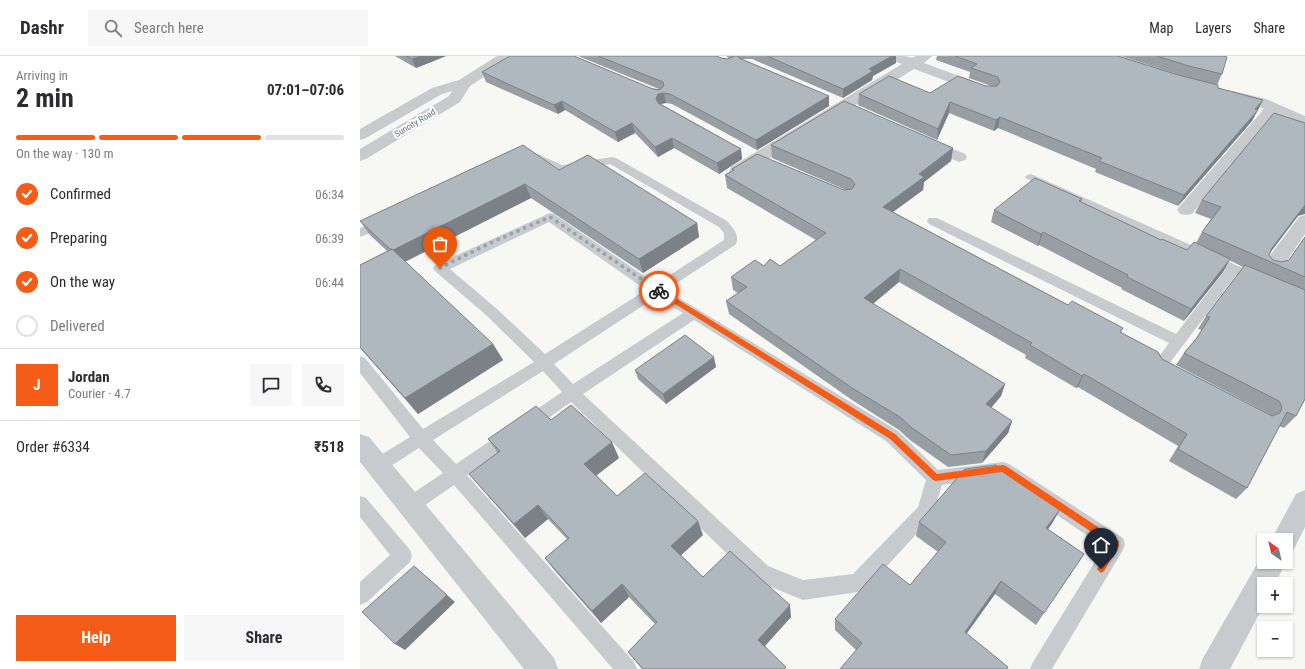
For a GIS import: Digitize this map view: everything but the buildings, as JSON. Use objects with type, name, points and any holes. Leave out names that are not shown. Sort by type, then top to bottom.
[{"type":"street","points":[[893,56],[919,60],[990,92]]},
{"type":"street","name":"Suncity Road","points":[[360,135],[437,91],[464,83],[502,57]]},
{"type":"street","points":[[726,178],[751,155],[845,106],[919,60]]},
{"type":"street","name":"Suncity Road","points":[[360,156],[455,99],[464,83]]},
{"type":"street","points":[[1224,92],[1261,102],[1305,122]]},
{"type":"street","points":[[831,100],[859,112]]},
{"type":"street","points":[[1186,210],[1273,107]]},
{"type":"street","points":[[910,135],[959,157]]},
{"type":"street","points":[[751,155],[776,167]]},
{"type":"street","points":[[1272,267],[1305,221]]},
{"type":"street","points":[[360,444],[543,669]]},
{"type":"street","points":[[1288,533],[1305,502]]},
{"type":"street","points":[[1214,669],[1268,569]]},
{"type":"lane","points":[[378,466],[545,362],[731,242],[730,232],[724,224],[612,160],[561,169],[528,153],[521,157]]},
{"type":"lane","points":[[1031,177],[1273,287]]},
{"type":"lane","points":[[360,233],[395,217]]},
{"type":"lane","points":[[550,217],[656,290],[892,436],[936,478],[926,511],[858,583],[803,590],[761,573],[572,393],[545,362],[475,297],[440,268],[488,244],[550,217]]},
{"type":"lane","points":[[933,221],[1178,341]]},
{"type":"lane","points":[[1181,377],[1160,366],[1233,270]]},
{"type":"lane","points":[[409,506],[572,393],[694,313]]},
{"type":"lane","points":[[360,362],[421,439],[455,474],[627,669]]},
{"type":"lane","points":[[936,478],[1003,469],[1116,544],[1040,669]]},
{"type":"lane","points":[[360,504],[403,556],[360,595]]},
{"type":"way so far","points":[[440,268],[488,244],[550,217],[659,291]]},
{"type":"route","points":[[659,291],[892,436],[936,478],[1003,469],[1116,544],[1101,569]]}]
